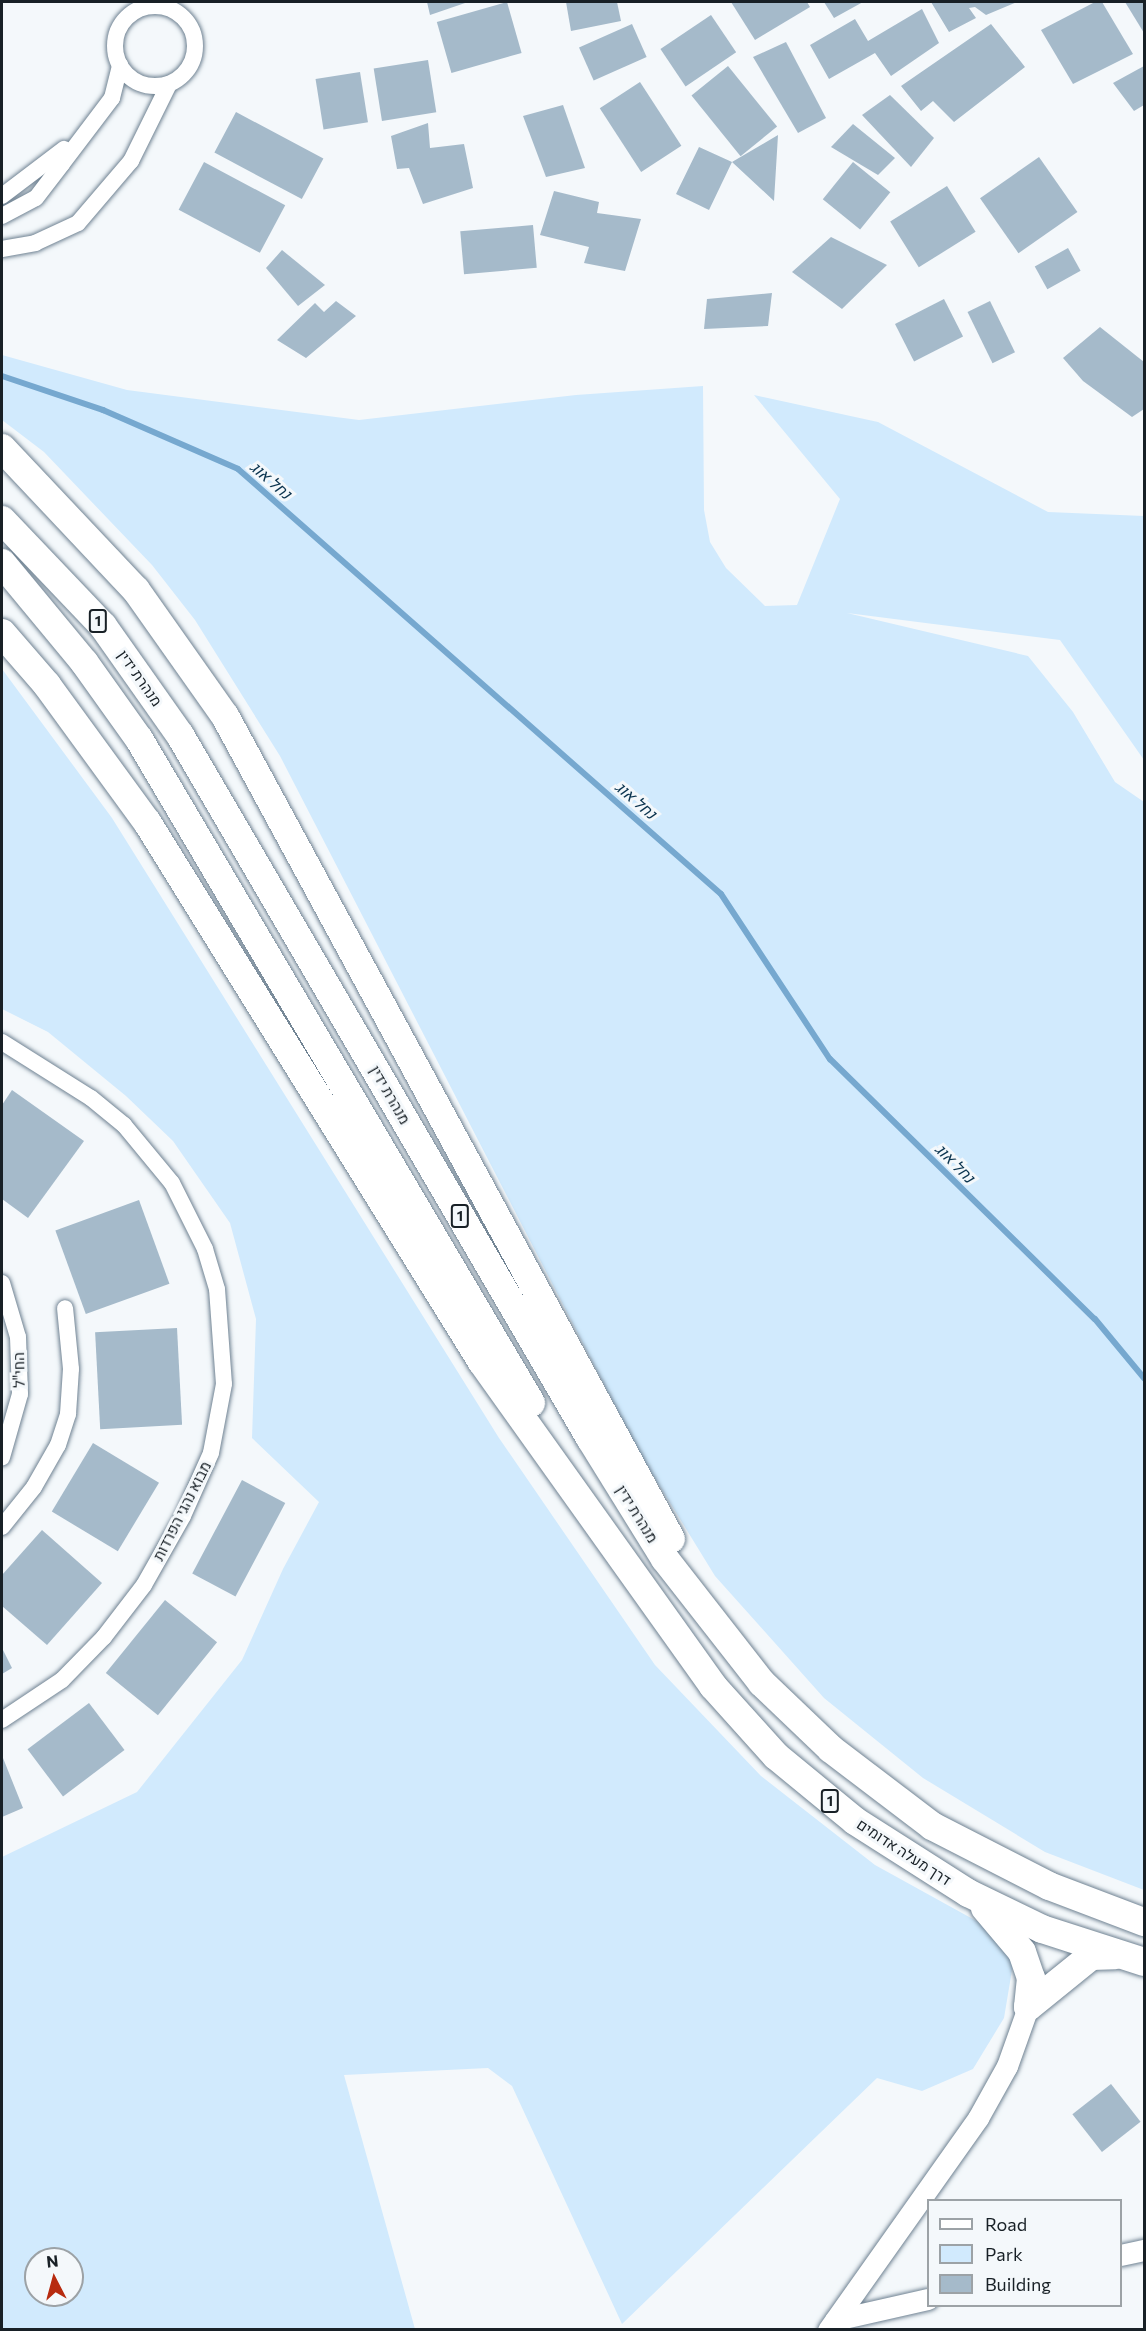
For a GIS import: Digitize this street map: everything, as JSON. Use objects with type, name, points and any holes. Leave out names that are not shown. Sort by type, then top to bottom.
[{"type":"highway","points":[[2,448],[136,591],[225,716],[698,1590],[762,1683]]},
{"type":"highway","name":"מנהרת ידין","points":[[2,520],[103,626],[180,735],[590,1438],[665,1559],[762,1683]]},
{"type":"highway","name":"1","points":[[2,563],[84,662],[139,739],[602,1530]]},
{"type":"highway","points":[[2,633],[47,685],[147,822],[482,1362],[602,1530]]},
{"type":"highway","name":"דרך מעלה אדומים","points":[[602,1530],[705,1677],[777,1756],[855,1821],[968,1893],[1042,1929],[1144,1962]]},
{"type":"highway","name":"1","points":[[762,1683],[831,1749],[932,1826],[1049,1886],[1144,1922]]},
{"type":"highway","points":[[968,1893],[999,1921],[1022,1952],[1031,1978],[1028,2007]]},
{"type":"highway","points":[[1028,2007],[1091,1956],[1117,1955]]},
{"type":"street","points":[[2,249],[35,243],[78,223],[131,161],[169,84],[186,73],[195,55],[195,35],[185,10],[149,4],[120,26],[115,52],[120,65],[137,82],[169,84]]},
{"type":"street","points":[[2,224],[36,198],[100,116],[112,98],[120,65]]},
{"type":"street","points":[[2,196],[44,168],[100,116]]},
{"type":"street","points":[[2,216],[36,198]]},
{"type":"street","name":"מבוא נהגי הפרדות","points":[[2,1042],[124,1125],[172,1183],[205,1249],[217,1289],[224,1384],[212,1453],[144,1585],[104,1637],[62,1680],[2,1720]]},
{"type":"street","name":"החי\"ל","points":[[2,1283],[20,1394],[2,1457]]},
{"type":"street","points":[[2,1527],[34,1487],[58,1445],[68,1414],[71,1369],[65,1308]]},
{"type":"street","points":[[831,2325],[978,2118],[1007,2066],[1028,2007]]},
{"type":"street","points":[[1122,2255],[1144,2250]]},
{"type":"street","points":[[831,2325],[927,2299]]},
{"type":"green space","points":[[2,355],[127,390],[359,420],[576,395],[703,386],[704,510],[710,542],[726,568],[765,606],[797,605],[840,499],[754,395],[878,422],[1048,512],[1144,516],[1144,760],[1060,640],[847,613],[1028,656],[1073,712],[1115,782],[1144,802],[1144,1890],[1045,1852],[923,1778],[824,1698],[715,1576],[640,1454],[280,756],[195,620],[152,565],[44,452],[2,420]]},
{"type":"green space","points":[[2,669],[112,818],[499,1438],[655,1665],[761,1776],[875,1865],[1000,1934],[1013,1964],[1004,2018],[973,2069],[922,2091],[877,2078],[622,2324],[512,2086],[488,2068],[344,2075],[415,2329],[2,2329],[2,1857],[137,1792],[242,1660],[283,1569],[319,1502],[252,1438],[256,1319],[230,1223],[173,1141],[126,1096],[48,1032],[2,1009]]},
{"type":"building","points":[[427,2],[468,2],[430,15]]},
{"type":"building","points":[[507,2],[522,53],[451,73],[437,22]]},
{"type":"building","points":[[566,2],[617,2],[621,21],[571,31]]},
{"type":"building","points":[[731,2],[807,2],[810,7],[755,40]]},
{"type":"building","points":[[824,2],[863,2],[834,18]]},
{"type":"building","points":[[931,2],[1017,2],[986,15],[975,7],[969,8],[976,18],[949,32]]},
{"type":"building","points":[[1095,2],[1102,2],[1133,54],[1073,84],[1041,30]]},
{"type":"building","points":[[1125,2],[1144,2],[1144,33]]},
{"type":"building","points":[[922,9],[939,43],[891,76],[875,53],[829,79],[810,45],[855,19],[868,41]]},
{"type":"building","points":[[711,15],[736,52],[686,86],[660,49]]},
{"type":"building","points":[[632,24],[647,57],[594,80],[579,48]]},
{"type":"building","points":[[991,24],[1025,67],[954,122],[933,101],[921,111],[901,86]]},
{"type":"building","points":[[786,42],[826,118],[798,133],[753,57]]},
{"type":"building","points":[[428,60],[436,112],[382,121],[374,69]]},
{"type":"building","points":[[728,66],[777,127],[741,156],[691,96]]},
{"type":"building","points":[[1144,66],[1144,105],[1134,111],[1113,83]]},
{"type":"building","points":[[360,72],[368,122],[324,129],[316,79]]},
{"type":"building","points":[[640,82],[681,146],[641,172],[600,108]]},
{"type":"building","points":[[890,95],[934,138],[911,167],[862,115]]},
{"type":"building","points":[[563,105],[585,168],[546,177],[523,116]]},
{"type":"building","points":[[236,112],[323,158],[302,199],[214,153]]},
{"type":"building","points":[[428,123],[430,148],[464,144],[473,188],[423,204],[409,168],[397,169],[391,136]]},
{"type":"building","points":[[853,124],[895,158],[878,175],[831,147]]},
{"type":"building","points":[[778,135],[774,201],[732,162]]},
{"type":"building","points":[[699,147],[732,162],[709,210],[676,194]]},
{"type":"building","points":[[1039,157],[1077,212],[1018,253],[980,198]]},
{"type":"building","points":[[204,162],[285,205],[260,253],[179,210]]},
{"type":"building","points":[[853,162],[890,192],[860,230],[823,199]]},
{"type":"building","points":[[947,186],[976,232],[919,267],[890,222]]},
{"type":"building","points":[[554,191],[599,202],[597,213],[641,219],[625,271],[584,263],[589,247],[540,235]]},
{"type":"building","points":[[533,225],[537,268],[464,274],[460,231]]},
{"type":"building","points":[[831,237],[887,265],[842,309],[792,272]]},
{"type":"building","points":[[1068,248],[1081,271],[1047,289],[1035,266]]},
{"type":"building","points":[[282,250],[325,285],[298,306],[266,268]]},
{"type":"building","points":[[772,293],[768,326],[704,329],[707,299]]},
{"type":"building","points":[[944,299],[963,336],[914,361],[895,324]]},
{"type":"building","points":[[336,301],[356,316],[306,358],[277,340],[315,303],[324,312]]},
{"type":"building","points":[[990,301],[1015,352],[993,363],[968,312]]},
{"type":"building","points":[[1100,327],[1144,362],[1144,409],[1132,417],[1083,381],[1063,358]]},
{"type":"building","points":[[12,1090],[84,1141],[28,1218],[2,1199],[2,1105]]},
{"type":"building","points":[[139,1200],[169,1284],[86,1314],[55,1230]]},
{"type":"building","points":[[177,1328],[182,1425],[100,1429],[95,1332]]},
{"type":"building","points":[[93,1443],[159,1483],[118,1551],[52,1512]]},
{"type":"building","points":[[242,1480],[285,1503],[236,1597],[192,1574]]},
{"type":"building","points":[[42,1530],[102,1583],[47,1645],[2,1606],[2,1575]]},
{"type":"building","points":[[165,1600],[217,1642],[158,1715],[106,1673]]},
{"type":"building","points":[[2,1648],[12,1668],[2,1674]]},
{"type":"building","points":[[89,1703],[125,1750],[63,1796],[28,1749]]},
{"type":"building","points":[[2,1759],[23,1808],[2,1817]]},
{"type":"building","points":[[1111,2084],[1141,2122],[1102,2152],[1072,2114]]},
{"type":"waterway","name":"נחל אוג","points":[[2,376],[103,410],[238,469],[721,894],[830,1059],[1095,1319],[1144,1378]]}]
